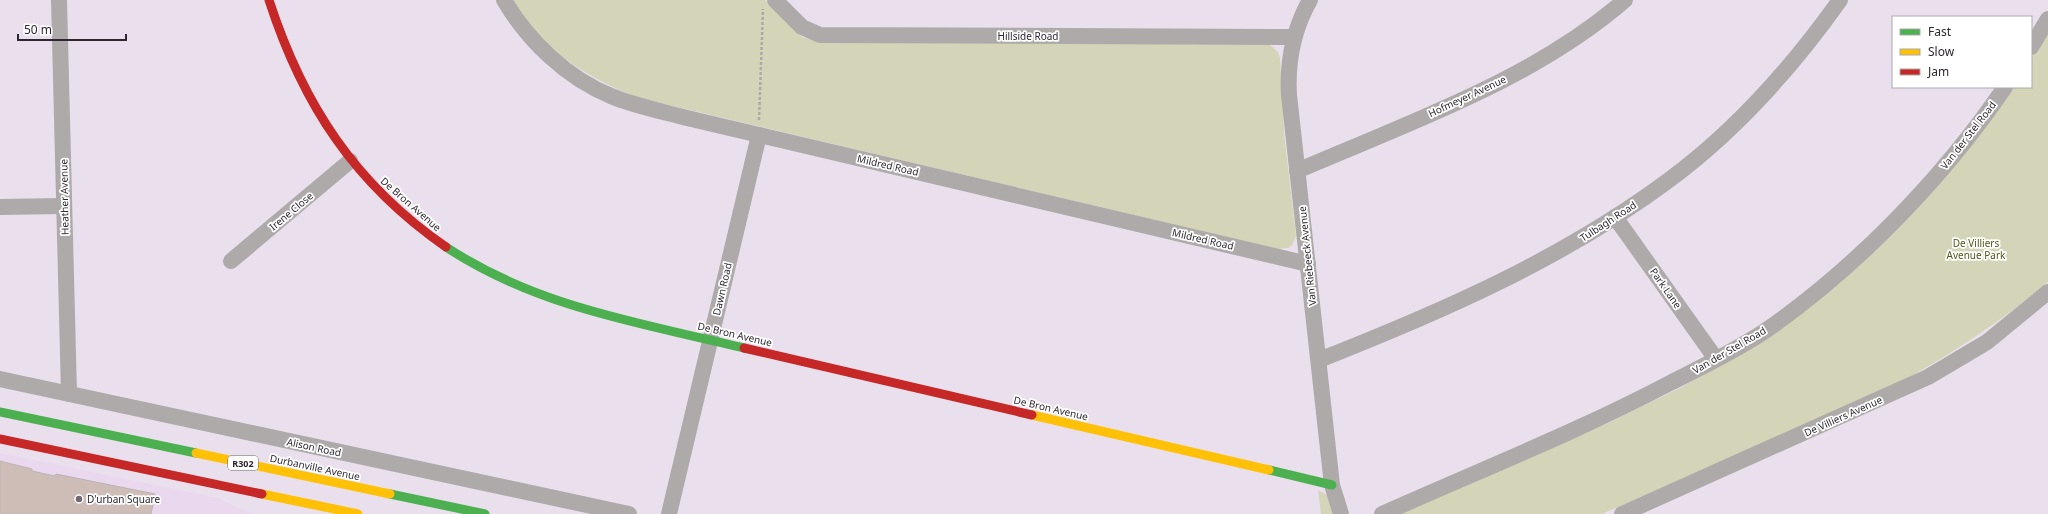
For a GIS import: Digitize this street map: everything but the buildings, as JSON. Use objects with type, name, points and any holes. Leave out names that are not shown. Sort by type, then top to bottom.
[{"type":"street","name":"Heather Avenue","points":[[59,0],[69,394]]},
{"type":"street","name":"De Bron Avenue","points":[[269,0],[284,45],[306,94],[334,140],[350,161],[391,202],[436,240],[492,273],[522,288],[551,300],[580,308],[711,340],[1332,485]]},
{"type":"street","name":"Mildred Road","points":[[504,0],[523,28],[554,59],[571,73],[610,96],[687,118],[1308,264]]},
{"type":"street","name":"Van Riebeeck Avenue","points":[[1310,0],[1294,37],[1288,81],[1332,485],[1341,514]]},
{"type":"street","name":"Hofmeyer Avenue","points":[[1297,171],[1491,86],[1525,69],[1573,40],[1625,0]]},
{"type":"street","name":"Tulbagh Road","points":[[1318,360],[1506,279],[1570,245],[1615,217],[1669,180],[1700,155],[1776,81],[1821,26],[1840,0]]},
{"type":"street","name":"Hillside Road","points":[[769,4],[802,27],[820,35],[1294,37]]},
{"type":"street","points":[[2032,45],[2048,18]]},
{"type":"street","name":"Van der Stel Road","points":[[1382,514],[1614,412],[1716,359],[1764,331],[1806,299],[1906,209],[1953,156],[2003,88]]},
{"type":"street","name":"Dawn Road","points":[[669,514],[759,135]]},
{"type":"street","name":"Irene Close","points":[[231,261],[350,161]]},
{"type":"street","points":[[0,207],[64,206]]},
{"type":"street","name":"Park Lane","points":[[1615,217],[1716,359]]},
{"type":"street","name":"De Villiers Avenue","points":[[1622,514],[1928,377],[1987,342],[2046,298]]},
{"type":"street","name":"Alison Road","points":[[0,379],[629,514]]},
{"type":"street","name":"Durbanville Avenue","points":[[0,412],[485,514]]},
{"type":"street","points":[[0,440],[358,514]]},
{"type":"path","points":[[759,135],[769,4]]},
{"type":"shaded area","points":[[0,453],[218,498],[248,512],[258,514],[0,514]]},
{"type":"green space","points":[[512,0],[765,0],[802,37],[817,41],[1270,45],[1278,52],[1280,58],[1284,133],[1296,236],[1292,245],[1288,248],[1277,249],[639,98],[586,73],[562,56],[540,37]]},
{"type":"green space","name":"De Villiers Avenue Park","points":[[2048,31],[2048,282],[1993,325],[1934,363],[1893,386],[1602,514],[1398,514],[1608,423],[1682,387],[1750,347],[1816,299],[2012,88],[2032,88],[2032,57]]},
{"type":"green space","points":[[1318,490],[1328,496],[1333,514],[1321,514]]},
{"type":"traffic: fast","points":[[446,247],[481,268],[516,285],[553,299],[628,321],[744,348]]},
{"type":"traffic: fast","points":[[0,412],[196,453]]},
{"type":"traffic: fast","points":[[1269,470],[1332,485]]},
{"type":"traffic: fast","points":[[390,494],[485,514]]},
{"type":"traffic: slow","points":[[1032,415],[1269,470]]},
{"type":"traffic: slow","points":[[196,453],[390,494]]},
{"type":"traffic: slow","points":[[262,494],[358,514]]},
{"type":"traffic: jam","points":[[269,0],[298,74],[316,108],[336,139],[359,169],[385,197],[414,223],[446,247]]},
{"type":"traffic: jam","points":[[744,348],[1032,415]]},
{"type":"traffic: jam","points":[[0,439],[262,494]]},
{"type":"place","name":"D'urban Square","points":[[79,499]]}]
